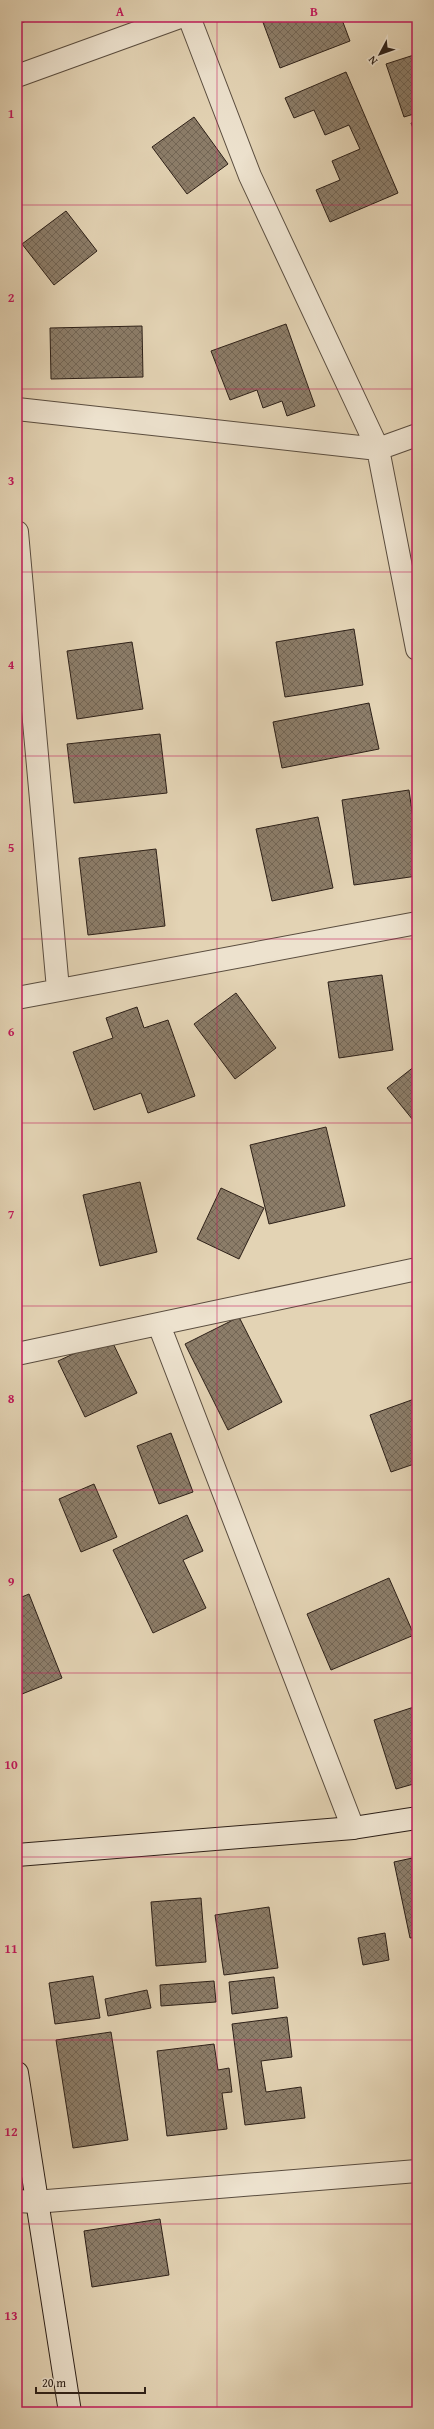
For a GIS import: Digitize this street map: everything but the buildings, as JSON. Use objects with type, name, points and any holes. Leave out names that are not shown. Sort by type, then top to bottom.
[{"type":"street","points":[[17,76],[180,17]]},
{"type":"street","points":[[189,17],[250,176],[378,449],[417,650]]},
{"type":"street","points":[[17,409],[378,449],[417,435]]},
{"type":"street","points":[[17,532],[58,989]]},
{"type":"street","points":[[17,998],[58,989],[417,923]]},
{"type":"street","points":[[17,1354],[417,1269]]},
{"type":"street","points":[[159,1325],[353,1828]]},
{"type":"street","points":[[17,1855],[353,1828],[417,1818]]},
{"type":"street","points":[[17,2073],[26,2201],[70,2412]]},
{"type":"street","points":[[26,2201],[417,2171]]}]
